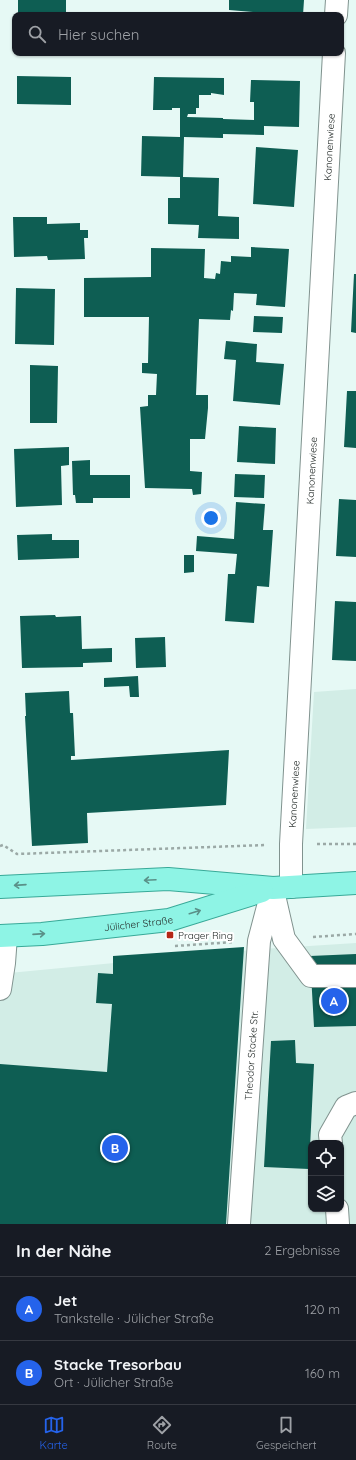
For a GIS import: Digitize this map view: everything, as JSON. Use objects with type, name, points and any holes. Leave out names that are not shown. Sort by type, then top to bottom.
[{"type":"main road","name":"Jülicher Straße","points":[[0,887],[168,879],[282,888],[356,883]]},
{"type":"main road","name":"Jülicher Straße","points":[[3,936],[42,934],[169,920],[282,888]]},
{"type":"street","points":[[336,12],[337,0]]},
{"type":"street","name":"Kanonenwiese","points":[[282,888],[291,844],[334,56]]},
{"type":"street","points":[[282,888],[284,939],[311,976],[356,976]]},
{"type":"street","name":"Theodor Stacke Str.","points":[[239,1224],[259,940],[282,888]]},
{"type":"street","points":[[0,989],[3,936]]},
{"type":"street","points":[[331,1140],[330,1135],[346,1107],[356,1103]]},
{"type":"street","points":[[337,1212],[338,1224]]},
{"type":"path","points":[[0,846],[3,845],[17,854],[291,844],[356,844]]},
{"type":"path","points":[[284,939],[356,934]]},
{"type":"path","points":[[172,946],[259,940]]},
{"type":"shaded area","points":[[356,689],[356,827],[306,829],[314,692]]},
{"type":"shaded area","points":[[356,943],[356,1224],[0,1224],[0,980],[9,973],[262,949]]},
{"type":"building","points":[[18,0],[66,0],[66,12],[18,12]]},
{"type":"building","points":[[229,0],[304,0],[303,12],[254,12],[229,10]]},
{"type":"building","points":[[17,76],[71,77],[71,105],[17,104]]},
{"type":"building","points":[[154,77],[224,78],[224,95],[211,93],[211,95],[199,95],[199,108],[196,108],[196,114],[188,114],[187,117],[254,120],[254,102],[250,102],[251,80],[300,81],[299,127],[264,126],[264,135],[223,134],[223,138],[184,137],[183,177],[219,178],[218,216],[239,217],[239,239],[198,238],[199,225],[168,224],[168,198],[180,198],[180,177],[141,176],[142,136],[180,137],[180,108],[172,108],[172,110],[153,110]]},
{"type":"building","points":[[256,147],[298,150],[294,207],[253,204]]},
{"type":"building","points":[[13,217],[47,217],[47,224],[80,223],[80,230],[88,230],[88,238],[84,238],[85,259],[48,260],[47,256],[14,257]]},
{"type":"building","points":[[251,247],[289,249],[285,307],[256,305],[257,294],[234,293],[233,311],[231,310],[230,320],[199,319],[196,395],[208,395],[208,408],[205,439],[190,439],[190,471],[202,472],[201,494],[193,495],[192,489],[145,488],[140,407],[148,406],[148,395],[156,395],[157,374],[142,373],[142,363],[148,363],[149,317],[84,317],[84,278],[151,277],[151,248],[205,249],[204,278],[215,279],[216,273],[220,274],[221,261],[231,262],[231,256],[251,257]]},
{"type":"building","points":[[354,274],[356,274],[356,333],[351,332]]},
{"type":"building","points":[[16,288],[55,289],[54,345],[15,344]]},
{"type":"building","points":[[254,316],[283,317],[282,333],[253,332]]},
{"type":"building","points":[[226,341],[257,344],[256,362],[284,364],[280,405],[233,401],[236,360],[224,359]]},
{"type":"building","points":[[30,365],[58,366],[57,423],[30,423]]},
{"type":"building","points":[[347,391],[356,391],[356,448],[344,447]]},
{"type":"building","points":[[239,426],[276,428],[275,464],[237,462]]},
{"type":"building","points":[[69,447],[69,465],[61,466],[62,505],[16,507],[14,449]]},
{"type":"building","points":[[90,460],[90,475],[130,475],[130,498],[93,498],[93,503],[76,503],[75,495],[73,495],[72,461]]},
{"type":"building","points":[[235,474],[265,475],[264,498],[234,497]]},
{"type":"building","points":[[339,499],[356,500],[356,557],[336,556]]},
{"type":"building","points":[[236,502],[265,504],[263,530],[273,530],[269,587],[257,586],[254,623],[225,621],[228,574],[235,574],[237,554],[196,551],[197,536],[234,539]]},
{"type":"building","points":[[52,534],[52,540],[79,540],[79,558],[18,560],[17,535]]},
{"type":"building","points":[[184,555],[194,555],[194,572],[184,573]]},
{"type":"building","points":[[335,601],[356,602],[356,661],[332,660]]},
{"type":"building","points":[[55,615],[56,617],[81,616],[82,649],[112,648],[112,662],[83,663],[83,667],[22,668],[20,616]]},
{"type":"building","points":[[165,637],[166,667],[136,668],[135,638]]},
{"type":"building","points":[[138,676],[139,697],[130,697],[129,686],[104,687],[104,678]]},
{"type":"building","points":[[69,691],[70,713],[73,713],[75,756],[71,756],[71,760],[229,750],[226,805],[87,813],[88,843],[32,846],[25,693]]},
{"type":"building","points":[[244,947],[226,1224],[0,1224],[0,1064],[107,1072],[112,1004],[96,1003],[98,973],[113,974],[113,956]]},
{"type":"building","points":[[356,954],[356,1026],[314,1027],[310,956]]},
{"type":"building","points":[[295,1040],[296,1063],[314,1064],[310,1140],[308,1140],[308,1169],[264,1167],[271,1041]]},
{"type":"place","name":"Prager Ring","points":[[170,935]]},
{"type":"place","name":"Jet","points":[[334,1001]]},
{"type":"place","name":"Stacke Tresorbau","points":[[115,1148]]}]
